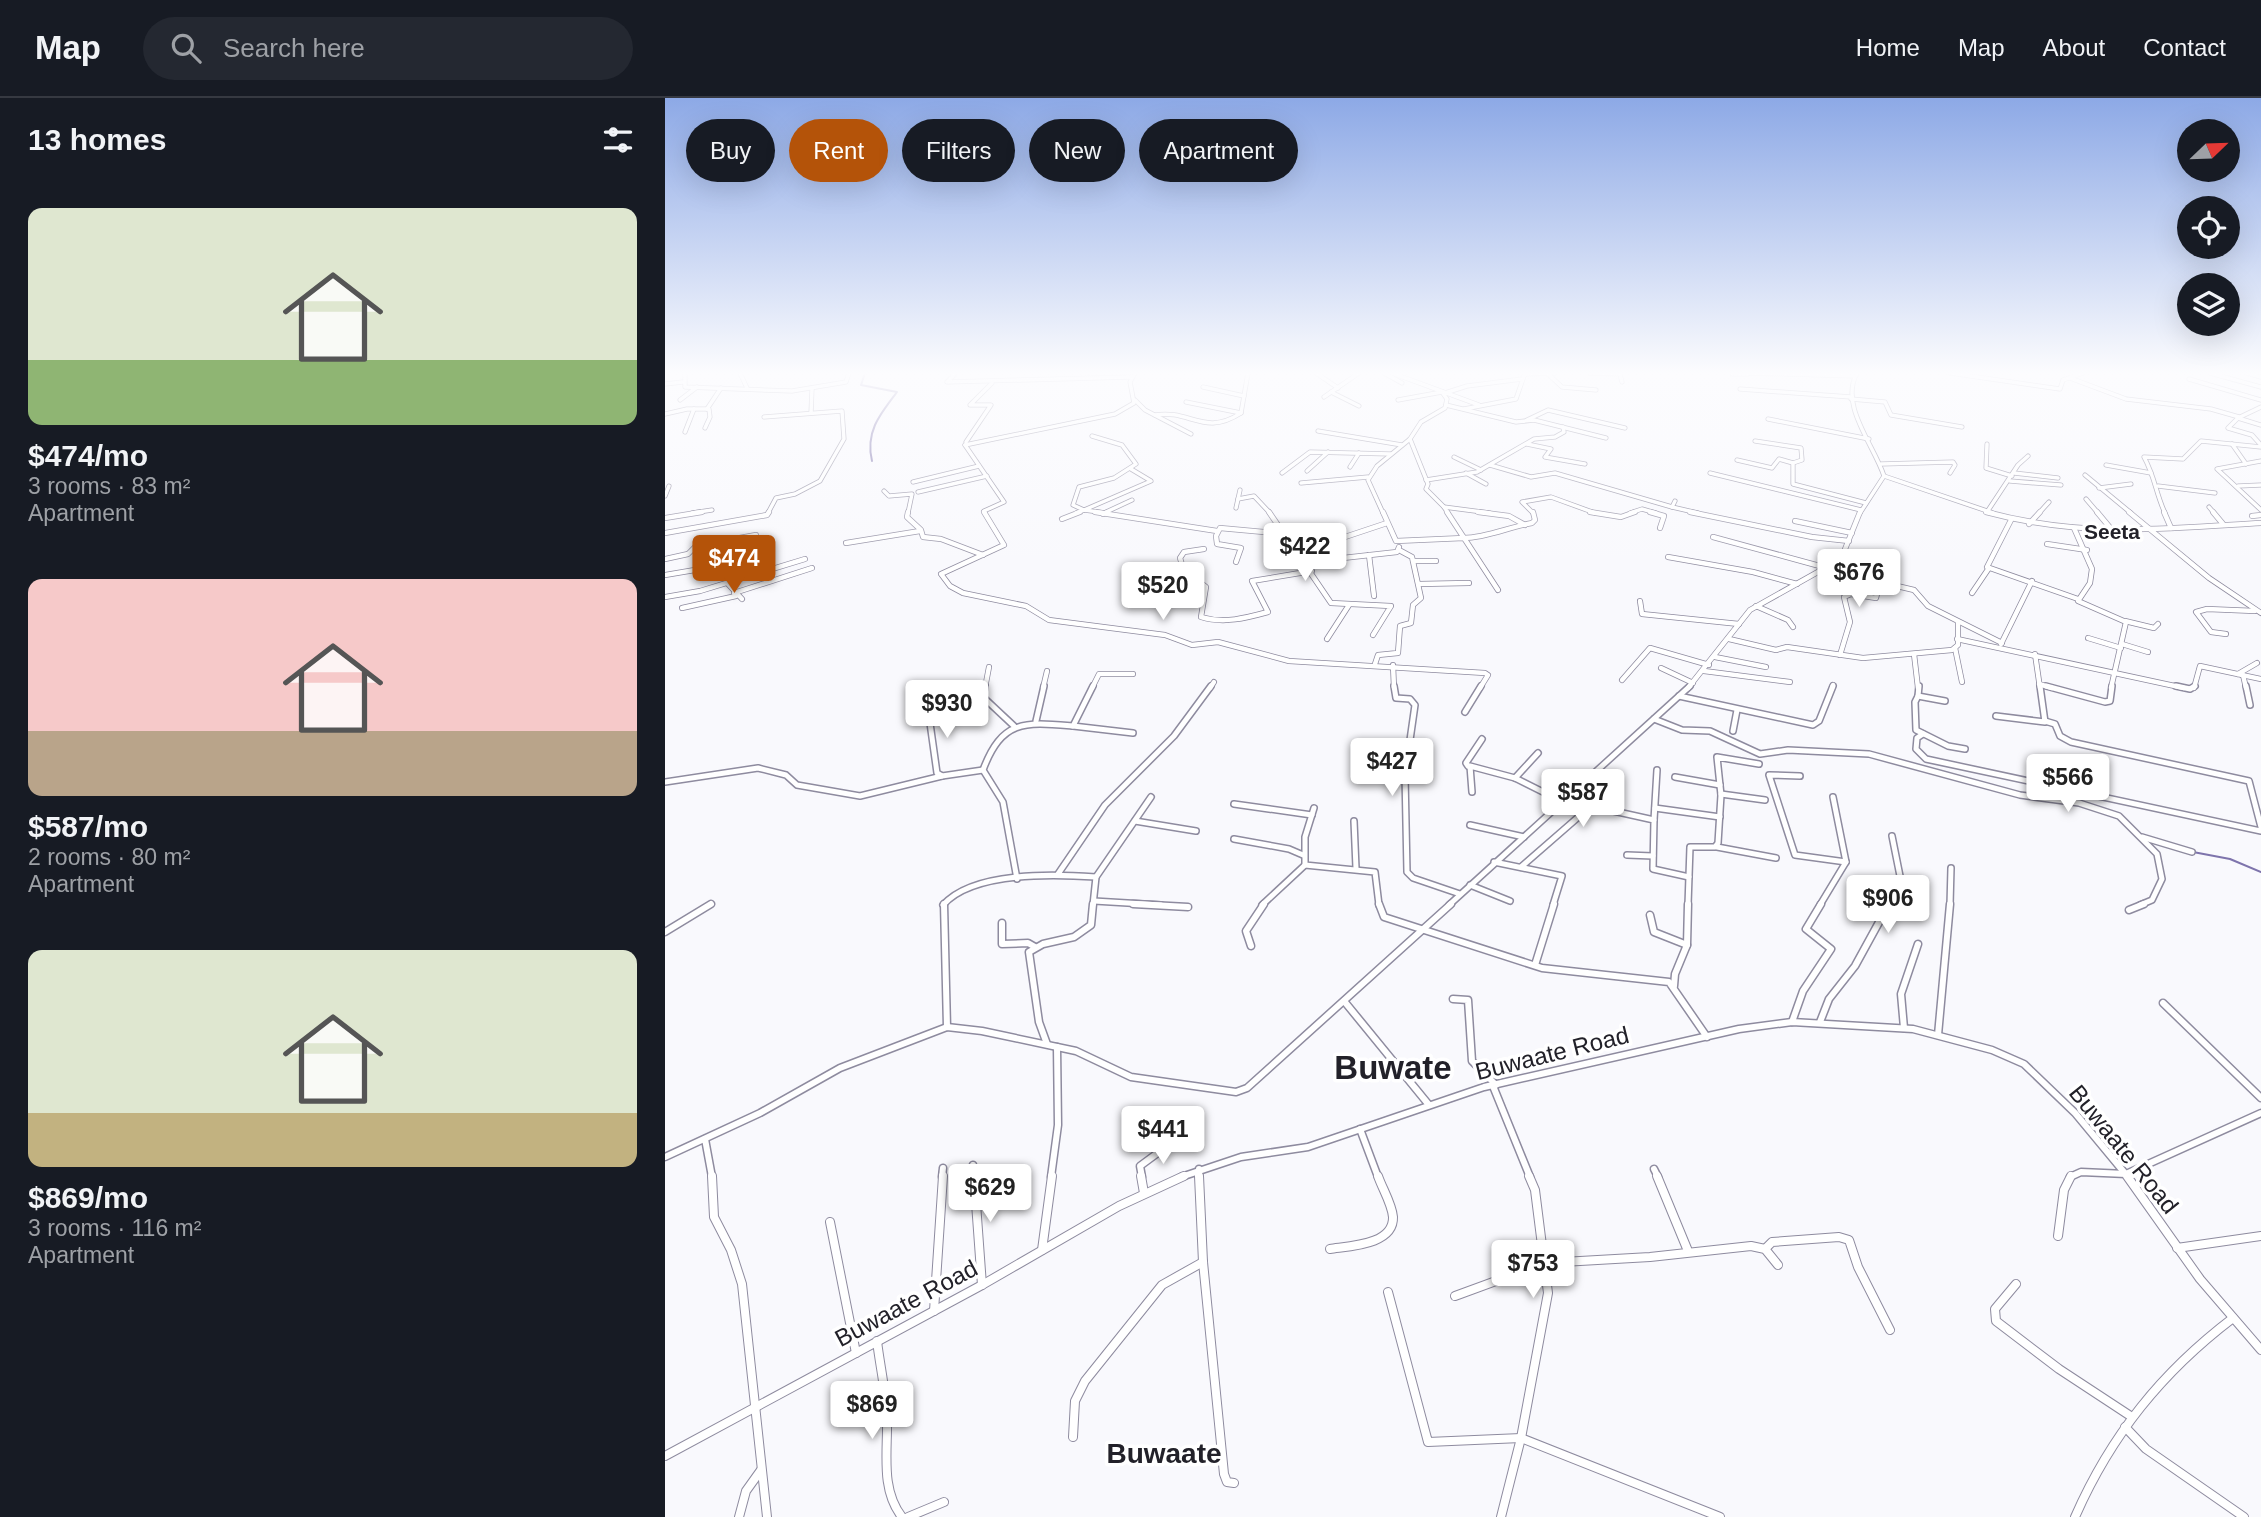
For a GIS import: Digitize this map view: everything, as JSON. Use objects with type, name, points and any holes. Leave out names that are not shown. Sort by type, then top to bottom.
[{"type":"street","points":[[665,533],[767,515],[776,498],[795,494],[820,481],[844,439]]},
{"type":"street","points":[[967,443],[969,439]]},
{"type":"street","points":[[967,443],[987,439]]},
{"type":"street","points":[[1106,439],[1122,445],[1136,463],[1131,469],[1110,480],[1079,487],[1073,505],[1084,510],[1217,531],[1227,527],[1342,539],[1387,523]]},
{"type":"street","points":[[1367,439],[1402,445]]},
{"type":"street","points":[[1301,483],[1368,477],[1410,439]]},
{"type":"street","points":[[1410,439],[1426,480],[1426,489],[1444,507],[1498,590]]},
{"type":"street","points":[[1426,480],[1481,470],[1538,439]]},
{"type":"street","points":[[665,1157],[841,1068],[947,1027],[982,1031],[1076,1051],[1131,1077],[1235,1092],[1256,1082],[1285,1051],[1344,1002],[1494,862],[1693,683],[1756,606],[1827,568],[1844,554],[1861,510],[1884,476],[1869,439]]},
{"type":"street","points":[[1737,460],[1772,468],[1779,459],[1793,463],[1802,460],[1801,449],[1755,441]]},
{"type":"street","points":[[2171,528],[2159,500],[2158,486],[2144,457],[2183,459],[2201,441],[2261,446]]},
{"type":"street","points":[[967,443],[1004,502],[984,511],[1004,545],[941,574],[944,579],[986,602],[995,600],[1021,605],[1045,614],[1049,620],[1164,635],[1192,645],[1218,642],[1289,661],[1392,665],[1485,673],[1488,675],[1465,712]]},
{"type":"street","points":[[1527,444],[1551,449],[1545,457],[1585,464]]},
{"type":"street","points":[[1987,444],[1986,468],[2012,477],[2061,485]]},
{"type":"street","points":[[2232,444],[2246,464]]},
{"type":"street","points":[[1307,471],[1328,452]]},
{"type":"street","points":[[1282,473],[1307,453],[1391,454]]},
{"type":"street","points":[[1350,467],[1359,453]]},
{"type":"street","points":[[1987,512],[2028,456]]},
{"type":"street","points":[[1454,457],[1481,470]]},
{"type":"street","points":[[2261,461],[2217,469],[2261,510]]},
{"type":"street","points":[[1793,463],[1793,484],[1866,503]]},
{"type":"street","points":[[1881,464],[1953,463],[1950,473]]},
{"type":"street","points":[[2106,465],[2151,473]]},
{"type":"street","points":[[2113,467],[2121,465]]},
{"type":"street","points":[[913,482],[979,466]]},
{"type":"street","points":[[1490,466],[1528,477],[1544,478],[1555,473],[1642,496],[1672,507],[1803,536],[1849,541]]},
{"type":"street","points":[[1062,519],[1151,481],[1131,469]]},
{"type":"street","points":[[1466,474],[1486,484]]},
{"type":"street","points":[[1710,474],[1861,510]]},
{"type":"street","points":[[2085,475],[2209,578],[2260,612]]},
{"type":"street","points":[[918,492],[987,476]]},
{"type":"street","points":[[1884,476],[2029,524],[2149,530],[2261,523]]},
{"type":"street","points":[[1368,477],[1399,550]]},
{"type":"street","points":[[2012,477],[2058,478]]},
{"type":"street","points":[[2099,488],[2131,484]]},
{"type":"street","points":[[2238,486],[2261,485]]},
{"type":"street","points":[[665,496],[669,486]]},
{"type":"street","points":[[2158,486],[2215,493]]},
{"type":"street","points":[[1236,508],[1240,490]]},
{"type":"street","points":[[884,491],[889,496],[912,494],[907,517],[923,537],[941,539],[983,555]]},
{"type":"street","points":[[1396,541],[1476,539],[1535,520],[1532,510],[1522,502],[1551,497],[1584,512],[1612,517],[1647,510],[1664,516],[1660,528]]},
{"type":"street","points":[[1238,499],[1258,498],[1307,562],[1331,603],[1391,606]]},
{"type":"street","points":[[2086,499],[2112,530]]},
{"type":"street","points":[[1103,514],[1132,500]]},
{"type":"street","points":[[1672,507],[1675,501]]},
{"type":"street","points":[[2029,524],[2049,502]]},
{"type":"street","points":[[1444,507],[1510,516],[1525,525]]},
{"type":"street","points":[[2209,507],[2223,524]]},
{"type":"street","points":[[665,518],[712,510]]},
{"type":"street","points":[[2252,516],[2261,516]]},
{"type":"street","points":[[2011,520],[1986,566],[2078,599],[2085,606],[2125,621],[2154,628],[2158,624]]},
{"type":"street","points":[[1795,521],[1853,533]]},
{"type":"street","points":[[1811,533],[1812,524]]},
{"type":"street","points":[[2074,528],[2087,550],[2090,584],[2078,599]]},
{"type":"street","points":[[846,543],[920,531]]},
{"type":"street","points":[[1217,531],[1218,545],[1241,548],[1236,562]]},
{"type":"street","points":[[665,559],[688,554],[696,546],[756,535]]},
{"type":"street","points":[[1713,537],[1827,568]]},
{"type":"street","points":[[2047,544],[2087,550]]},
{"type":"street","points":[[722,565],[728,549]]},
{"type":"street","points":[[1204,549],[1184,552],[1180,558],[1186,578],[1196,579],[1206,587],[1201,617],[1207,619],[1225,621],[1268,612],[1252,581],[1312,571]]},
{"type":"street","points":[[1307,562],[1399,550],[1411,554],[1421,598],[1413,605],[1411,623],[1400,626],[1398,653],[1378,655],[1375,664]]},
{"type":"street","points":[[1840,655],[1850,622],[1844,597],[1851,594],[1876,598],[1879,582],[1870,565],[1844,554]]},
{"type":"street","points":[[1369,555],[1374,596]]},
{"type":"street","points":[[1668,557],[1753,572],[1797,584]]},
{"type":"street","points":[[665,597],[728,584],[805,559]]},
{"type":"street","points":[[665,575],[748,561]]},
{"type":"street","points":[[1413,561],[1436,561]]},
{"type":"street","points":[[682,608],[737,596],[812,568]]},
{"type":"street","points":[[1972,593],[1989,568]]},
{"type":"street","points":[[2001,645],[2032,581]]},
{"type":"street","points":[[1879,582],[1914,590],[1925,604],[2001,645]]},
{"type":"street","points":[[1419,584],[1468,583]]},
{"type":"street","points":[[728,584],[737,596]]},
{"type":"street","points":[[1640,601],[1643,615],[1739,624]]},
{"type":"street","points":[[1327,639],[1349,605]]},
{"type":"street","points":[[1373,635],[1391,606]]},
{"type":"street","points":[[1756,606],[1788,620],[1793,627]]},
{"type":"street","points":[[2226,634],[2211,632],[2196,612],[2207,609],[2260,612]]},
{"type":"street","points":[[2039,684],[2109,702],[2125,621]]},
{"type":"street","points":[[1958,622],[1955,648],[1962,682]]},
{"type":"street","points":[[2088,638],[2148,652]]},
{"type":"street","points":[[1729,639],[1776,650],[1787,647],[1863,658],[1955,648]]},
{"type":"street","points":[[1957,639],[2001,645],[2193,689],[2199,666],[2261,679]]},
{"type":"street","points":[[1622,680],[1650,648],[1706,668],[1790,682]]},
{"type":"street","points":[[2035,653],[2045,721]]},
{"type":"street","points":[[1914,654],[1919,676],[1919,696],[1915,702],[1913,723],[1923,734],[1965,749]]},
{"type":"street","points":[[1715,657],[1766,667]]},
{"type":"street","points":[[2241,675],[2257,663]]},
{"type":"street","points":[[1392,665],[1396,698],[1410,699],[1415,705],[1405,775],[1407,872],[1413,878],[1460,894]]},
{"type":"street","points":[[989,667],[983,697],[1014,726]]},
{"type":"street","points":[[1661,668],[1693,683]]},
{"type":"street","points":[[1035,721],[1047,671]]},
{"type":"street","points":[[1073,726],[1099,674],[1133,674]]},
{"type":"street","points":[[2241,675],[2250,705]]},
{"type":"street","points":[[1058,874],[1105,805],[1174,736],[1214,682]]},
{"type":"street","points":[[930,685],[929,716],[937,773],[942,776]]},
{"type":"street","points":[[1679,696],[1816,725],[1833,685]]},
{"type":"street","points":[[1919,696],[1945,701]]},
{"type":"street","points":[[1733,731],[1737,710]]},
{"type":"street","points":[[1923,734],[1917,738],[1916,749],[1926,759],[2261,829],[2252,784],[2249,781],[2071,742],[2060,736],[2055,724],[2045,721],[1996,716]]},
{"type":"street","points":[[1654,719],[1682,730],[1710,731],[1761,754],[1788,750],[1869,754],[2020,795],[2079,803],[2119,816],[2158,854],[2162,879],[2152,900],[2140,908],[2129,910]]},
{"type":"street","points":[[983,770],[1003,734],[1014,726],[1035,721],[1133,733]]},
{"type":"street","points":[[1472,792],[1465,762],[1482,739]]},
{"type":"street","points":[[1515,778],[1538,753]]},
{"type":"street","points":[[1717,847],[1721,793],[1717,757],[1759,764]]},
{"type":"street","points":[[1468,766],[1515,778],[1561,802]]},
{"type":"street","points":[[665,782],[758,768],[786,775],[797,785],[860,796],[942,776],[983,770]]},
{"type":"street","points":[[983,770],[1003,802],[1017,879]]},
{"type":"street","points":[[1657,770],[1653,856],[1655,870],[1689,877]]},
{"type":"street","points":[[1800,776],[1769,775],[1795,855],[1801,858],[1846,862]]},
{"type":"street","points":[[1675,777],[1720,785]]},
{"type":"street","points":[[1721,793],[1765,800]]},
{"type":"street","points":[[1047,1044],[1039,1023],[1028,956],[1035,947],[1072,939],[1082,933],[1093,919],[1096,877],[1151,797]]},
{"type":"street","points":[[1792,1022],[1803,991],[1831,949],[1806,929],[1846,862],[1833,797]]},
{"type":"street","points":[[1234,804],[1278,808],[1312,815]]},
{"type":"street","points":[[1521,867],[1589,807],[1654,820]]},
{"type":"street","points":[[1305,865],[1303,855],[1314,808]]},
{"type":"street","points":[[1655,808],[1720,817]]},
{"type":"street","points":[[1135,821],[1196,831]]},
{"type":"street","points":[[1354,821],[1356,868]]},
{"type":"street","points":[[1470,825],[1524,837]]},
{"type":"street","points":[[1820,1023],[1829,999],[1854,966],[1901,881],[1892,836]]},
{"type":"street","points":[[2139,836],[2192,852]]},
{"type":"street","points":[[1234,839],[1289,849],[1303,855]]},
{"type":"street","points":[[1675,986],[1675,974],[1686,945],[1691,846],[1717,847],[1776,858]]},
{"type":"street","points":[[1627,855],[1653,856]]},
{"type":"street","points":[[1494,862],[1562,876],[1535,965]]},
{"type":"street","points":[[1305,865],[1369,869],[1376,874],[1381,915],[1421,929],[1571,974],[1665,981],[1675,986],[1707,1037]]},
{"type":"street","points":[[1251,946],[1246,931],[1260,907],[1280,883],[1305,865]]},
{"type":"street","points":[[1938,1035],[1949,940],[1951,868]]},
{"type":"street","points":[[947,1027],[944,902],[971,888],[1017,879],[1058,874],[1096,877]]},
{"type":"street","points":[[1470,885],[1510,901]]},
{"type":"street","points":[[1094,901],[1137,901],[1188,907]]},
{"type":"street","points":[[665,932],[712,904]]},
{"type":"street","points":[[1650,915],[1652,930],[1686,945]]},
{"type":"street","points":[[1002,923],[1002,944],[1028,943],[1035,947]]},
{"type":"street","points":[[1904,1028],[1901,994],[1918,944]]},
{"type":"street","points":[[1453,999],[1468,1000],[1472,1060],[1494,1085],[1535,1190],[1545,1263],[1547,1312],[1521,1438],[1501,1517]]},
{"type":"street","points":[[1344,1002],[1429,1105]]},
{"type":"street","points":[[2163,1003],[2261,1098]]},
{"type":"street","name":"Buwaate Road","points":[[665,1456],[982,1285],[1144,1193],[1199,1169],[1241,1157],[1308,1147],[1494,1085],[1707,1037],[1792,1022],[1904,1028],[2009,1056],[2029,1068],[2075,1113],[2126,1174],[2177,1248],[2261,1350]]},
{"type":"street","points":[[1042,1250],[1058,1125],[1056,1047]]},
{"type":"street","points":[[2058,1236],[2064,1189],[2071,1175],[2081,1171],[2126,1174],[2261,1113]]},
{"type":"street","points":[[1330,1249],[1383,1237],[1392,1228],[1393,1216],[1360,1129]]},
{"type":"street","points":[[1144,1193],[1140,1166],[1178,1138]]},
{"type":"street","points":[[705,1139],[715,1191],[715,1217],[731,1250],[742,1284],[767,1517]]},
{"type":"street","points":[[973,1165],[982,1285]]},
{"type":"street","points":[[934,1311],[943,1168]]},
{"type":"street","points":[[1199,1169],[1203,1262],[1224,1474],[1227,1482],[1234,1483]]},
{"type":"street","points":[[1654,1169],[1688,1251]]},
{"type":"street","points":[[830,1222],[856,1353]]},
{"type":"street","points":[[2177,1248],[2261,1236]]},
{"type":"street","points":[[1765,1249],[1772,1242],[1839,1237],[1849,1240],[1858,1267],[1890,1330]]},
{"type":"street","points":[[1455,1296],[1545,1263],[1650,1257],[1751,1246],[1765,1249],[1778,1265]]},
{"type":"street","points":[[1073,1437],[1075,1401],[1085,1381],[1152,1295],[1172,1278],[1203,1262]]},
{"type":"street","points":[[2016,1284],[1995,1309],[1996,1321],[2059,1369],[2132,1417]]},
{"type":"street","points":[[1388,1292],[1428,1442],[1521,1438],[1720,1517]]},
{"type":"street","points":[[2075,1517],[2101,1461],[2166,1373],[2198,1343],[2233,1318]]},
{"type":"street","points":[[877,1341],[887,1415],[887,1472],[891,1504],[902,1517]]},
{"type":"street","points":[[2125,1427],[2156,1457],[2244,1517]]},
{"type":"street","points":[[739,1517],[746,1491],[761,1470]]},
{"type":"street","points":[[908,1517],[944,1502]]},
{"type":"waterway","points":[[871,439],[872,461]]},
{"type":"waterway","points":[[2193,852],[2230,859],[2261,872]]},
{"type":"district","name":"Seeta","points":[[2112,531]]},
{"type":"district","name":"Buwate","points":[[1393,1067]]},
{"type":"district","name":"Buwaate","points":[[1164,1453]]}]
